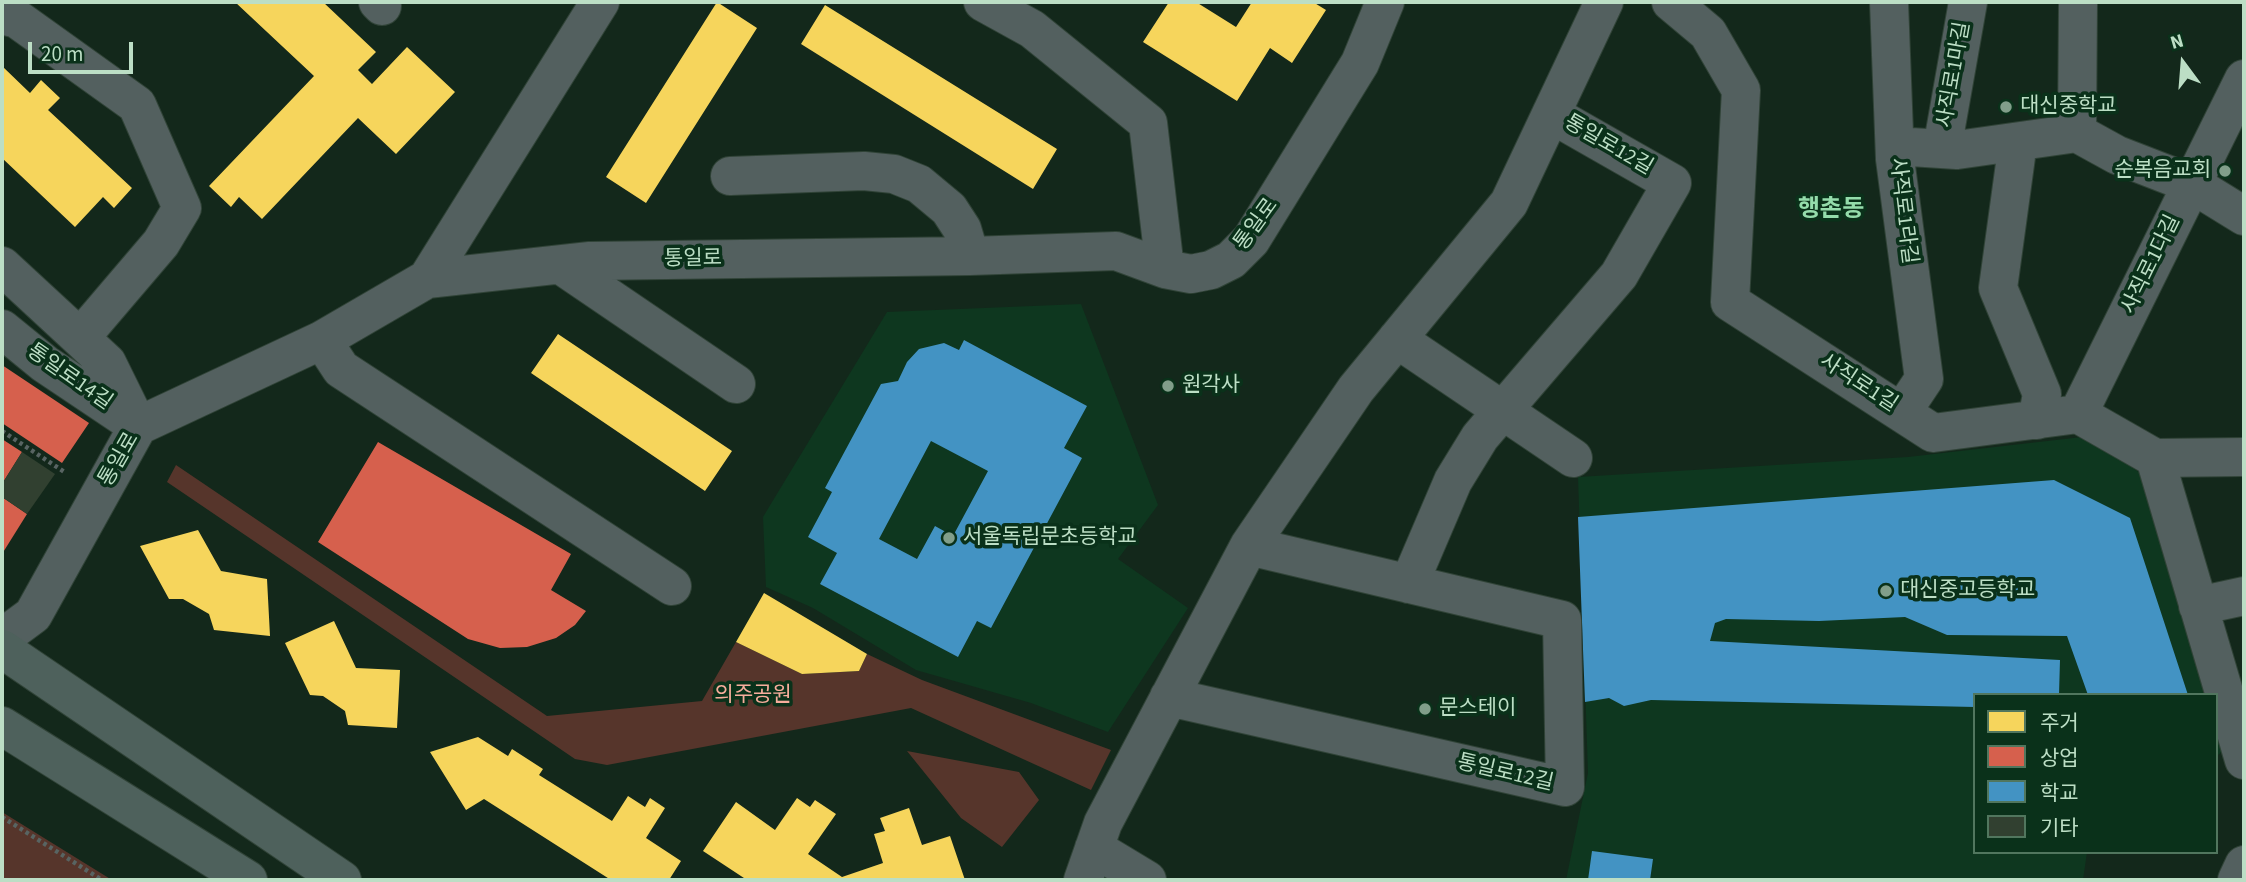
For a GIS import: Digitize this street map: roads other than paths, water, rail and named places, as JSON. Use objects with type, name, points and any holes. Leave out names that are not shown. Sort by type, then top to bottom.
[{"type":"main road","points":[[2,649],[342,880]]},
{"type":"main road","points":[[2,726],[248,880]]},
{"type":"street","points":[[427,279],[600,2]]},
{"type":"street","points":[[983,2],[1032,29],[1148,123],[1166,269]]},
{"type":"street","name":"통일로","points":[[2,638],[33,615],[138,426],[322,340],[427,279],[576,263],[1116,251],[1166,269],[1191,274],[1210,270],[1231,260],[1251,240],[1360,63],[1385,2]]},
{"type":"street","name":"통일로12길","points":[[1147,880],[1089,864],[1103,823],[1169,696],[1249,546],[1356,389],[1509,203],[1604,2]]},
{"type":"street","name":"사직로1길","points":[[1671,2],[1708,33],[1741,90],[1730,302],[1933,433],[2078,414]]},
{"type":"street","name":"사직로1라길","points":[[1889,2],[1895,146],[1924,379],[1902,412]]},
{"type":"street","name":"사직로1마길","points":[[1942,149],[1968,2]]},
{"type":"street","points":[[2078,2],[2077,134],[2117,155],[2192,184],[2244,216]]},
{"type":"street","points":[[2,15],[17,19],[137,104],[183,208],[161,243],[80,338]]},
{"type":"street","name":"사직로1다길","points":[[2078,414],[2244,79]]},
{"type":"street","name":"통일로12길","points":[[1409,584],[1453,481],[1480,437],[1619,275],[1672,183],[1551,114]]},
{"type":"street","name":"사직로1마길","points":[[1895,146],[1957,150],[2077,134]]},
{"type":"street","points":[[2018,142],[1998,288],[2042,394],[2037,420]]},
{"type":"street","points":[[730,176],[864,172],[894,174],[919,184],[949,209],[962,229],[970,256]]},
{"type":"street","points":[[576,263],[736,384]]},
{"type":"street","points":[[2,267],[107,363],[138,426]]},
{"type":"street","name":"통일로14길","points":[[2,329],[45,364],[138,426]]},
{"type":"street","points":[[322,340],[341,369],[672,586]]},
{"type":"street","points":[[1397,340],[1573,457]]},
{"type":"street","points":[[2078,414],[2155,458],[2244,457]]},
{"type":"street","points":[[2155,458],[2244,760]]},
{"type":"street","name":"통일로12길","points":[[1169,696],[1565,788],[1562,620],[1249,546]]},
{"type":"street","points":[[2198,606],[2244,596]]},
{"type":"street","points":[[2237,880],[2244,865]]},
{"type":"place","name":"대신중학교","points":[[2006,107]]},
{"type":"place","name":"순복음교회","points":[[2225,171]]},
{"type":"place","name":"원각사","points":[[1168,386]]},
{"type":"place","name":"서울독립문초등학교","points":[[949,538]]},
{"type":"place","name":"대신중고등학교","points":[[1886,591]]},
{"type":"place","name":"문스테이","points":[[1425,709]]},
{"type":"district","name":"행촌동","points":[[1831,211]]},
{"type":"park label","name":"의주공원","points":[[753,696]]}]
